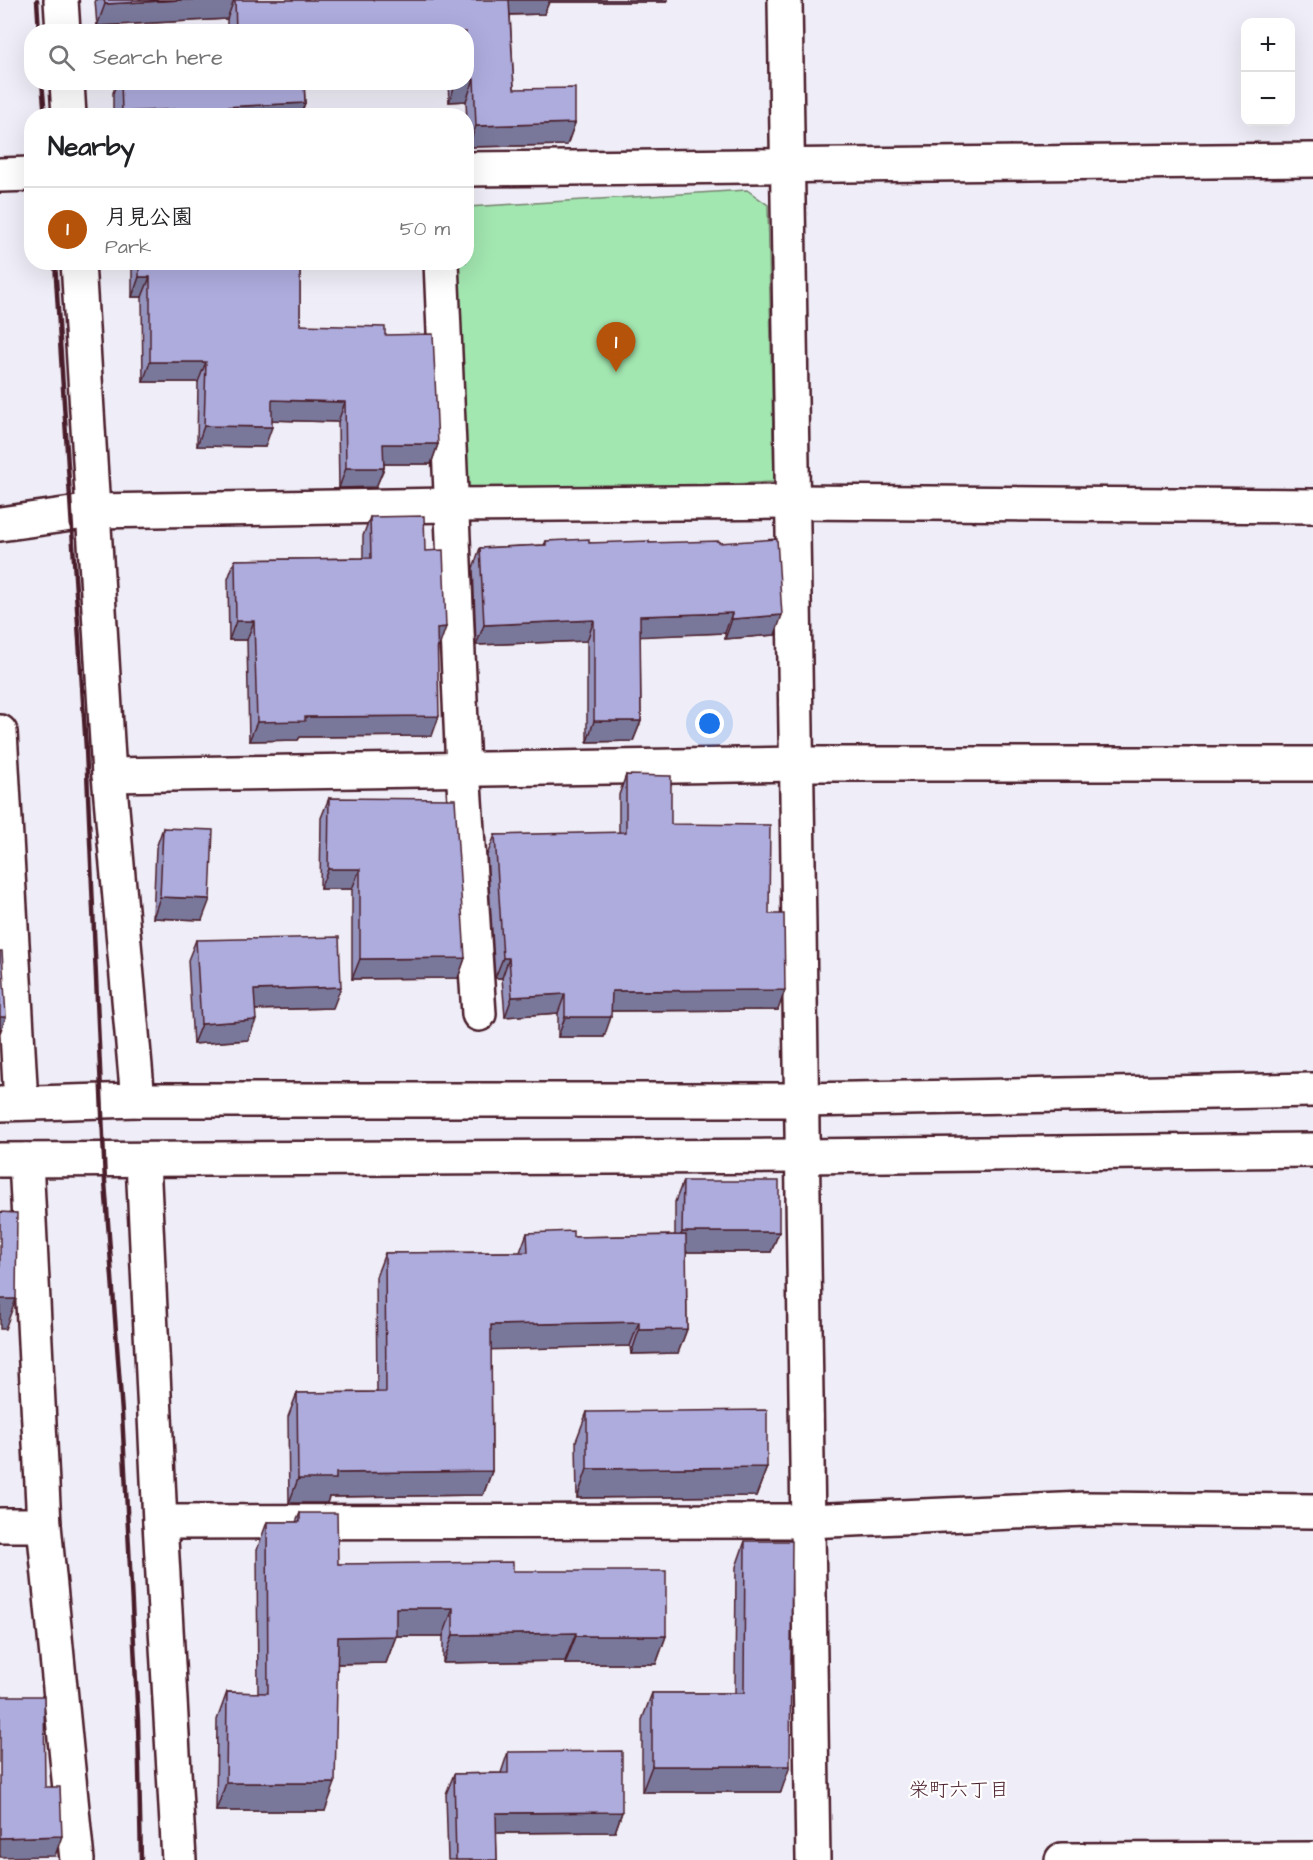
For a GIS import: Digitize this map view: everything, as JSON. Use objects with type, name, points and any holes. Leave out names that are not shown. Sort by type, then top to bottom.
[{"type":"street","points":[[62,0],[63,24]]},
{"type":"street","points":[[786,0],[813,1860]]},
{"type":"street","points":[[67,90],[69,108]]},
{"type":"street","points":[[474,169],[1313,160]]},
{"type":"street","points":[[0,175],[24,174]]},
{"type":"street","points":[[78,270],[110,775],[138,1100]]},
{"type":"street","points":[[441,270],[463,769],[480,1014]]},
{"type":"street","points":[[0,524],[93,511],[450,505],[792,502],[1313,506]]},
{"type":"street","points":[[0,732],[11,1103],[138,1100],[803,1100],[1313,1090]]},
{"type":"street","points":[[110,775],[798,764],[1313,764]]},
{"type":"street","points":[[77,1860],[44,1525],[13,1160],[802,1156],[1313,1150]]},
{"type":"street","points":[[143,1161],[179,1860]]},
{"type":"street","points":[[160,1522],[807,1521],[1085,1509],[1313,1510]]},
{"type":"street","points":[[0,1526],[44,1525]]},
{"type":"street","points":[[1062,1860],[1313,1859]]},
{"type":"green space","points":[[747,190],[768,205],[774,482],[465,496],[457,270],[474,270],[474,207]]},
{"type":"building","points":[[104,0],[180,0],[105,4]]},
{"type":"building","points":[[235,0],[509,0],[514,89],[575,88],[575,123],[476,126],[474,24],[236,24]]},
{"type":"building","points":[[121,90],[304,90],[305,103],[203,108],[122,108]]},
{"type":"building","points":[[139,270],[300,270],[300,325],[385,327],[385,335],[433,334],[438,444],[383,444],[384,468],[346,468],[345,402],[272,400],[272,427],[204,426],[206,362],[150,362],[150,277],[139,277]]},
{"type":"building","points":[[424,516],[425,551],[443,550],[446,627],[437,628],[439,716],[305,717],[305,721],[257,722],[254,621],[236,621],[235,560],[371,558],[370,517]]},
{"type":"building","points":[[589,539],[589,543],[719,541],[719,543],[777,539],[782,615],[732,619],[732,613],[640,616],[641,721],[594,721],[594,620],[484,625],[480,548],[546,545],[546,541]]},
{"type":"building","points":[[626,775],[671,776],[671,824],[770,825],[769,914],[784,914],[785,990],[612,991],[611,1017],[565,1017],[565,994],[512,997],[509,958],[503,958],[495,835],[626,832]]},
{"type":"building","points":[[329,798],[455,799],[465,958],[360,959],[360,869],[328,869]]},
{"type":"building","points":[[163,828],[213,830],[210,899],[160,897]]},
{"type":"building","points":[[339,937],[341,987],[254,990],[256,1020],[201,1024],[196,940]]},
{"type":"building","points":[[0,951],[2,951],[6,1017],[0,1017]]},
{"type":"building","points":[[683,1181],[779,1181],[779,1232],[682,1232]]},
{"type":"building","points":[[0,1212],[17,1213],[16,1299],[0,1299]]},
{"type":"building","points":[[573,1231],[573,1237],[686,1235],[687,1329],[639,1330],[639,1322],[491,1325],[492,1471],[336,1473],[336,1479],[298,1479],[297,1393],[386,1392],[385,1253],[528,1252],[527,1233]]},
{"type":"building","points":[[767,1410],[767,1467],[587,1469],[587,1412]]},
{"type":"building","points":[[300,1513],[337,1513],[338,1564],[513,1562],[513,1571],[666,1571],[666,1636],[576,1636],[576,1633],[453,1635],[453,1608],[396,1608],[396,1636],[338,1637],[335,1783],[226,1783],[227,1692],[268,1693],[267,1522],[300,1522]]},
{"type":"building","points":[[745,1541],[792,1541],[790,1766],[652,1766],[652,1693],[744,1693]]},
{"type":"building","points":[[0,1696],[44,1696],[45,1787],[60,1787],[62,1836],[0,1838]]},
{"type":"building","points":[[622,1751],[622,1812],[496,1813],[497,1860],[456,1860],[454,1774],[508,1773],[508,1752]]},
{"type":"railway","points":[[37,0],[38,24]]},
{"type":"railway","points":[[43,90],[44,108]]},
{"type":"railway","points":[[56,270],[86,749],[105,1182],[122,1413],[138,1721],[141,1860]]},
{"type":"place","name":"月見公園","points":[[616,372]]},
{"type":"district","name":"栄町六丁目","points":[[959,1789]]}]
